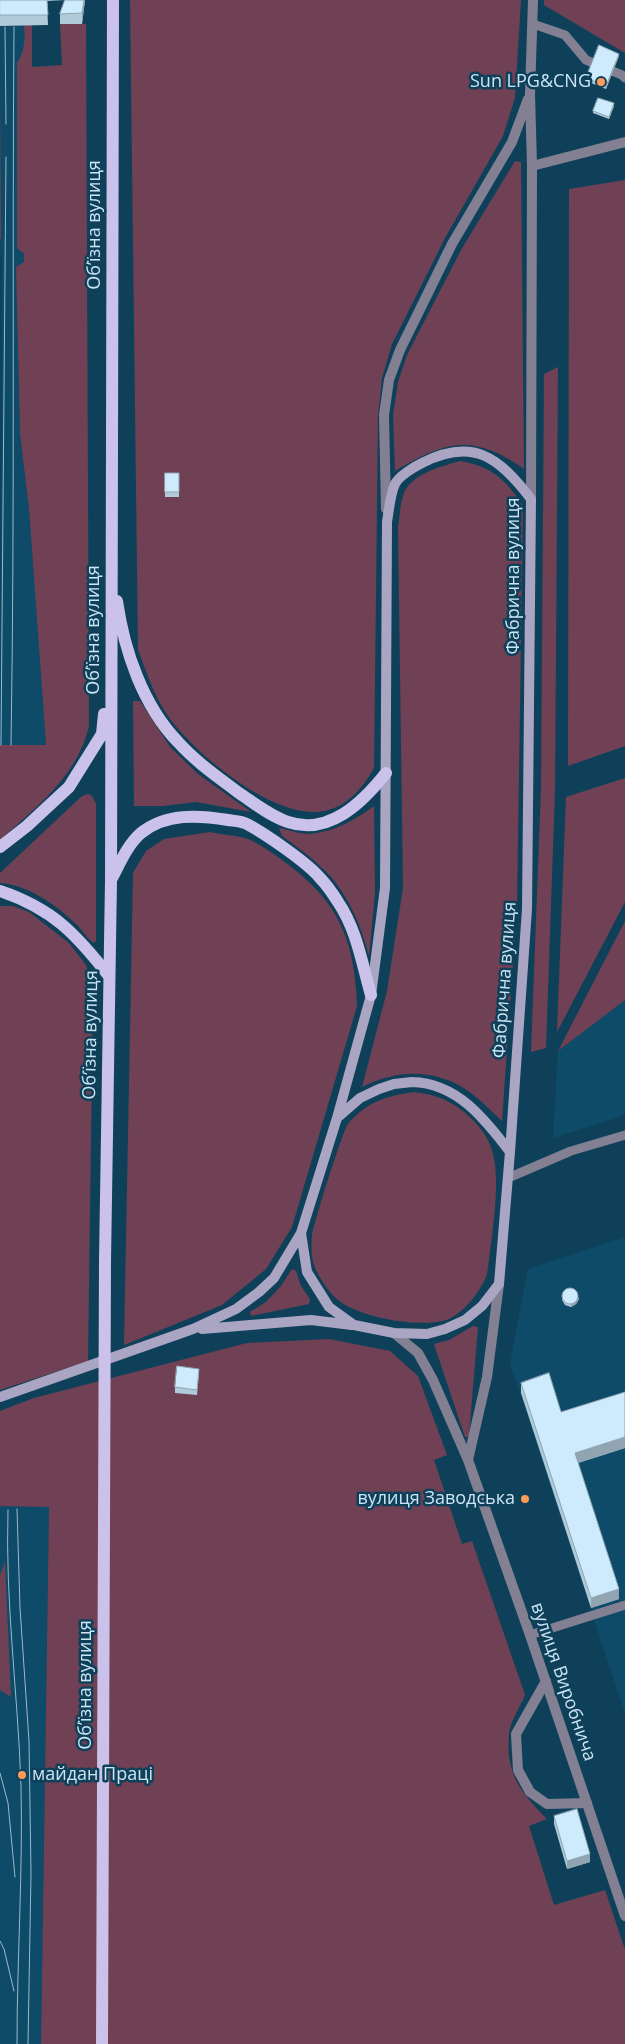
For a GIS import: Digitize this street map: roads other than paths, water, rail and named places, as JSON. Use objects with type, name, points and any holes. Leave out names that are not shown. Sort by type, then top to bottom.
[{"type":"main road","name":"Обʼїзна вулиця","points":[[102,2044],[105,1261],[111,880],[114,0]]},
{"type":"main road","points":[[0,1397],[193,1329],[236,1309],[274,1278],[301,1233],[337,1118],[371,995],[385,888],[387,522],[396,483],[414,467],[438,455],[464,450],[482,454],[498,462],[515,478],[530,499]]},
{"type":"main road","name":"Фабрична вулиця","points":[[499,1284],[527,909],[530,499]]},
{"type":"main road","points":[[111,565],[118,613],[129,656],[147,696],[160,720],[177,741],[204,767],[262,808],[289,822],[308,824],[330,822],[357,806],[372,792],[386,773]]},
{"type":"main road","points":[[0,847],[27,826],[69,787],[87,759],[102,734],[111,665]]},
{"type":"main road","points":[[111,880],[139,834],[155,823],[193,816],[245,823],[320,876],[335,897],[354,932],[371,995]]},
{"type":"main road","points":[[0,891],[25,900],[51,915],[78,939],[109,976]]},
{"type":"main road","points":[[337,1118],[360,1098],[379,1089],[394,1084],[425,1082],[451,1092],[476,1111],[510,1152]]},
{"type":"main road","points":[[301,1233],[307,1272],[316,1288],[329,1307],[354,1325]]},
{"type":"main road","points":[[193,1329],[311,1320],[354,1325],[394,1333],[427,1334],[445,1329],[471,1315],[482,1306],[499,1284]]},
{"type":"street","name":"Фабрична вулиця","points":[[530,499],[532,166],[530,94],[533,0]]},
{"type":"street","points":[[387,522],[384,415],[389,380],[400,350],[452,244],[512,142],[530,94]]},
{"type":"street","points":[[532,166],[625,142]]},
{"type":"street","points":[[468,1460],[486,1377],[499,1284]]},
{"type":"street","name":"вулиця Виробнича","points":[[394,1333],[418,1353],[433,1380],[468,1460],[546,1681],[625,1916]]},
{"type":"street","points":[[546,1681],[516,1734],[518,1770],[530,1792],[547,1804],[587,1803]]},
{"type":"lane","points":[[533,24],[565,35],[586,60],[625,78]]},
{"type":"lane","points":[[508,1178],[571,1151],[625,1135]]},
{"type":"lane","points":[[530,1635],[625,1605]]},
{"type":"tram line","points":[[5,27],[6,124]]},
{"type":"tram line","points":[[11,745],[14,27]]},
{"type":"tram line","points":[[1,745],[6,157]]},
{"type":"tram line","points":[[17,1509],[20,1608],[29,1741],[31,1873],[28,2044]]},
{"type":"tram line","points":[[8,1510],[8,1579],[21,1786],[17,2044]]},
{"type":"tram line","points":[[0,1773],[8,1803],[15,1877]]},
{"type":"tram line","points":[[0,1941],[4,1949],[14,1991]]},
{"type":"place","name":"Sun LPG&CNG","points":[[601,82]]},
{"type":"place","name":"вулиця Заводська","points":[[525,1499]]},
{"type":"place","name":"майдан Праці","points":[[22,1775]]}]
